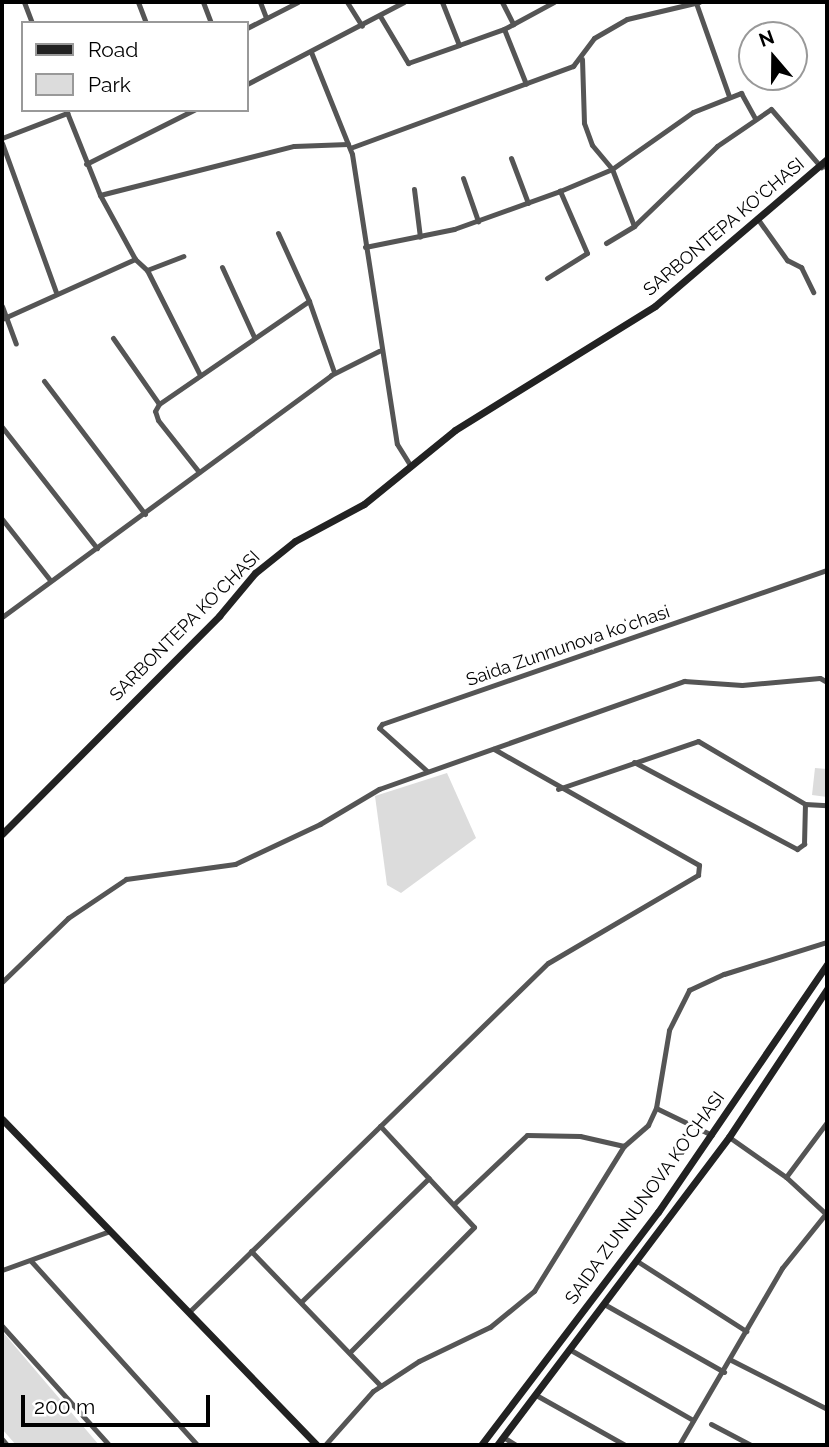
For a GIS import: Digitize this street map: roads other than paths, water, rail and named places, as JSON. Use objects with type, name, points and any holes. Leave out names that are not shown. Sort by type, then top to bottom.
[{"type":"street","points":[[24,2],[31,21]]},
{"type":"street","points":[[138,2],[145,21]]},
{"type":"street","points":[[203,2],[210,21]]},
{"type":"street","points":[[260,2],[266,18]]},
{"type":"street","points":[[248,27],[298,2]]},
{"type":"street","points":[[347,2],[362,26]]},
{"type":"street","points":[[248,84],[404,2]]},
{"type":"street","points":[[442,2],[459,45]]},
{"type":"street","points":[[502,2],[513,24]]},
{"type":"street","points":[[380,16],[408,64],[504,29],[554,2]]},
{"type":"street","points":[[634,226],[612,169],[592,145],[584,123],[582,59],[594,38],[626,19],[697,2],[729,96]]},
{"type":"street","points":[[504,29],[526,84]]},
{"type":"street","points":[[311,52],[349,146],[379,351],[397,444],[410,465]]},
{"type":"street","points":[[100,195],[294,145],[349,146],[526,84],[582,59]]},
{"type":"street","points":[[365,247],[419,237],[478,221],[560,191],[612,169],[693,112],[729,96],[741,93],[755,118]]},
{"type":"street","points":[[607,243],[634,226],[683,175],[755,118],[775,110],[825,164]]},
{"type":"street","points":[[56,292],[2,141],[66,112],[100,195],[135,259],[147,270],[200,374]]},
{"type":"street","points":[[86,164],[190,112]]},
{"type":"street","points":[[511,158],[528,203]]},
{"type":"street","name":"SARBONTEPA KO'CHASI","points":[[2,834],[219,616],[255,573],[295,541],[364,504],[410,465],[500,401],[655,306],[757,218],[825,164]]},
{"type":"street","points":[[463,178],[478,221]]},
{"type":"street","points":[[414,189],[419,237]]},
{"type":"street","points":[[547,278],[587,253],[560,191]]},
{"type":"street","points":[[757,218],[787,260],[801,267],[813,292]]},
{"type":"street","points":[[278,233],[309,301],[334,372]]},
{"type":"street","points":[[147,270],[183,256]]},
{"type":"street","points":[[4,319],[56,292],[135,259]]},
{"type":"street","points":[[222,267],[254,337]]},
{"type":"street","points":[[199,472],[158,420],[155,411],[159,404],[309,301]]},
{"type":"street","points":[[2,306],[4,319],[16,344]]},
{"type":"street","points":[[113,338],[159,404]]},
{"type":"street","points":[[2,617],[334,372],[379,351]]},
{"type":"street","points":[[44,382],[145,514]]},
{"type":"street","points":[[2,427],[97,548]]},
{"type":"street","points":[[2,519],[50,580]]},
{"type":"street","name":"Saida Zunnunova koʻchasi","points":[[427,771],[379,728],[382,724],[827,570]]},
{"type":"street","points":[[2,982],[68,918],[126,879],[235,864],[320,824],[358,799],[427,771],[684,681],[742,685],[820,678],[827,682]]},
{"type":"street","points":[[558,789],[698,741],[805,804],[827,805]]},
{"type":"street","points":[[191,1310],[548,963],[698,875],[699,865],[558,789],[494,748]]},
{"type":"street","points":[[634,762],[797,849],[804,844],[805,804]]},
{"type":"street","points":[[325,1445],[381,1386],[490,1327],[534,1291],[624,1146],[648,1125],[656,1108],[669,1030],[689,990],[724,974],[827,942]]},
{"type":"street","name":"SAIDA ZUNNUNOVA KO'CHASI","points":[[481,1445],[712,1135],[827,964]]},
{"type":"street","name":"SAIDA ZUNNUNOVA KO'CHASI","points":[[497,1445],[729,1137],[827,989]]},
{"type":"street","points":[[656,1108],[712,1135]]},
{"type":"street","points":[[2,1119],[191,1310],[317,1445]]},
{"type":"street","points":[[786,1177],[827,1122]]},
{"type":"street","points":[[350,1352],[474,1227],[380,1126]]},
{"type":"street","points":[[454,1204],[527,1135],[580,1136],[624,1146]]},
{"type":"street","points":[[679,1445],[731,1360],[782,1268],[827,1213],[786,1177],[729,1137]]},
{"type":"street","points":[[301,1302],[429,1178]]},
{"type":"street","points":[[2,1270],[110,1231]]},
{"type":"street","points":[[251,1251],[381,1386]]},
{"type":"street","points":[[31,1261],[197,1445]]},
{"type":"street","points":[[636,1261],[746,1331]]},
{"type":"street","points":[[604,1304],[724,1372]]},
{"type":"street","points":[[2,1326],[109,1445]]},
{"type":"street","points":[[569,1349],[693,1420]]},
{"type":"street","points":[[731,1360],[827,1409]]},
{"type":"street","points":[[536,1395],[625,1445]]},
{"type":"street","points":[[711,1424],[751,1445]]},
{"type":"street","points":[[503,1437],[516,1445]]},
{"type":"street","points":[[2,1439],[7,1445]]}]
